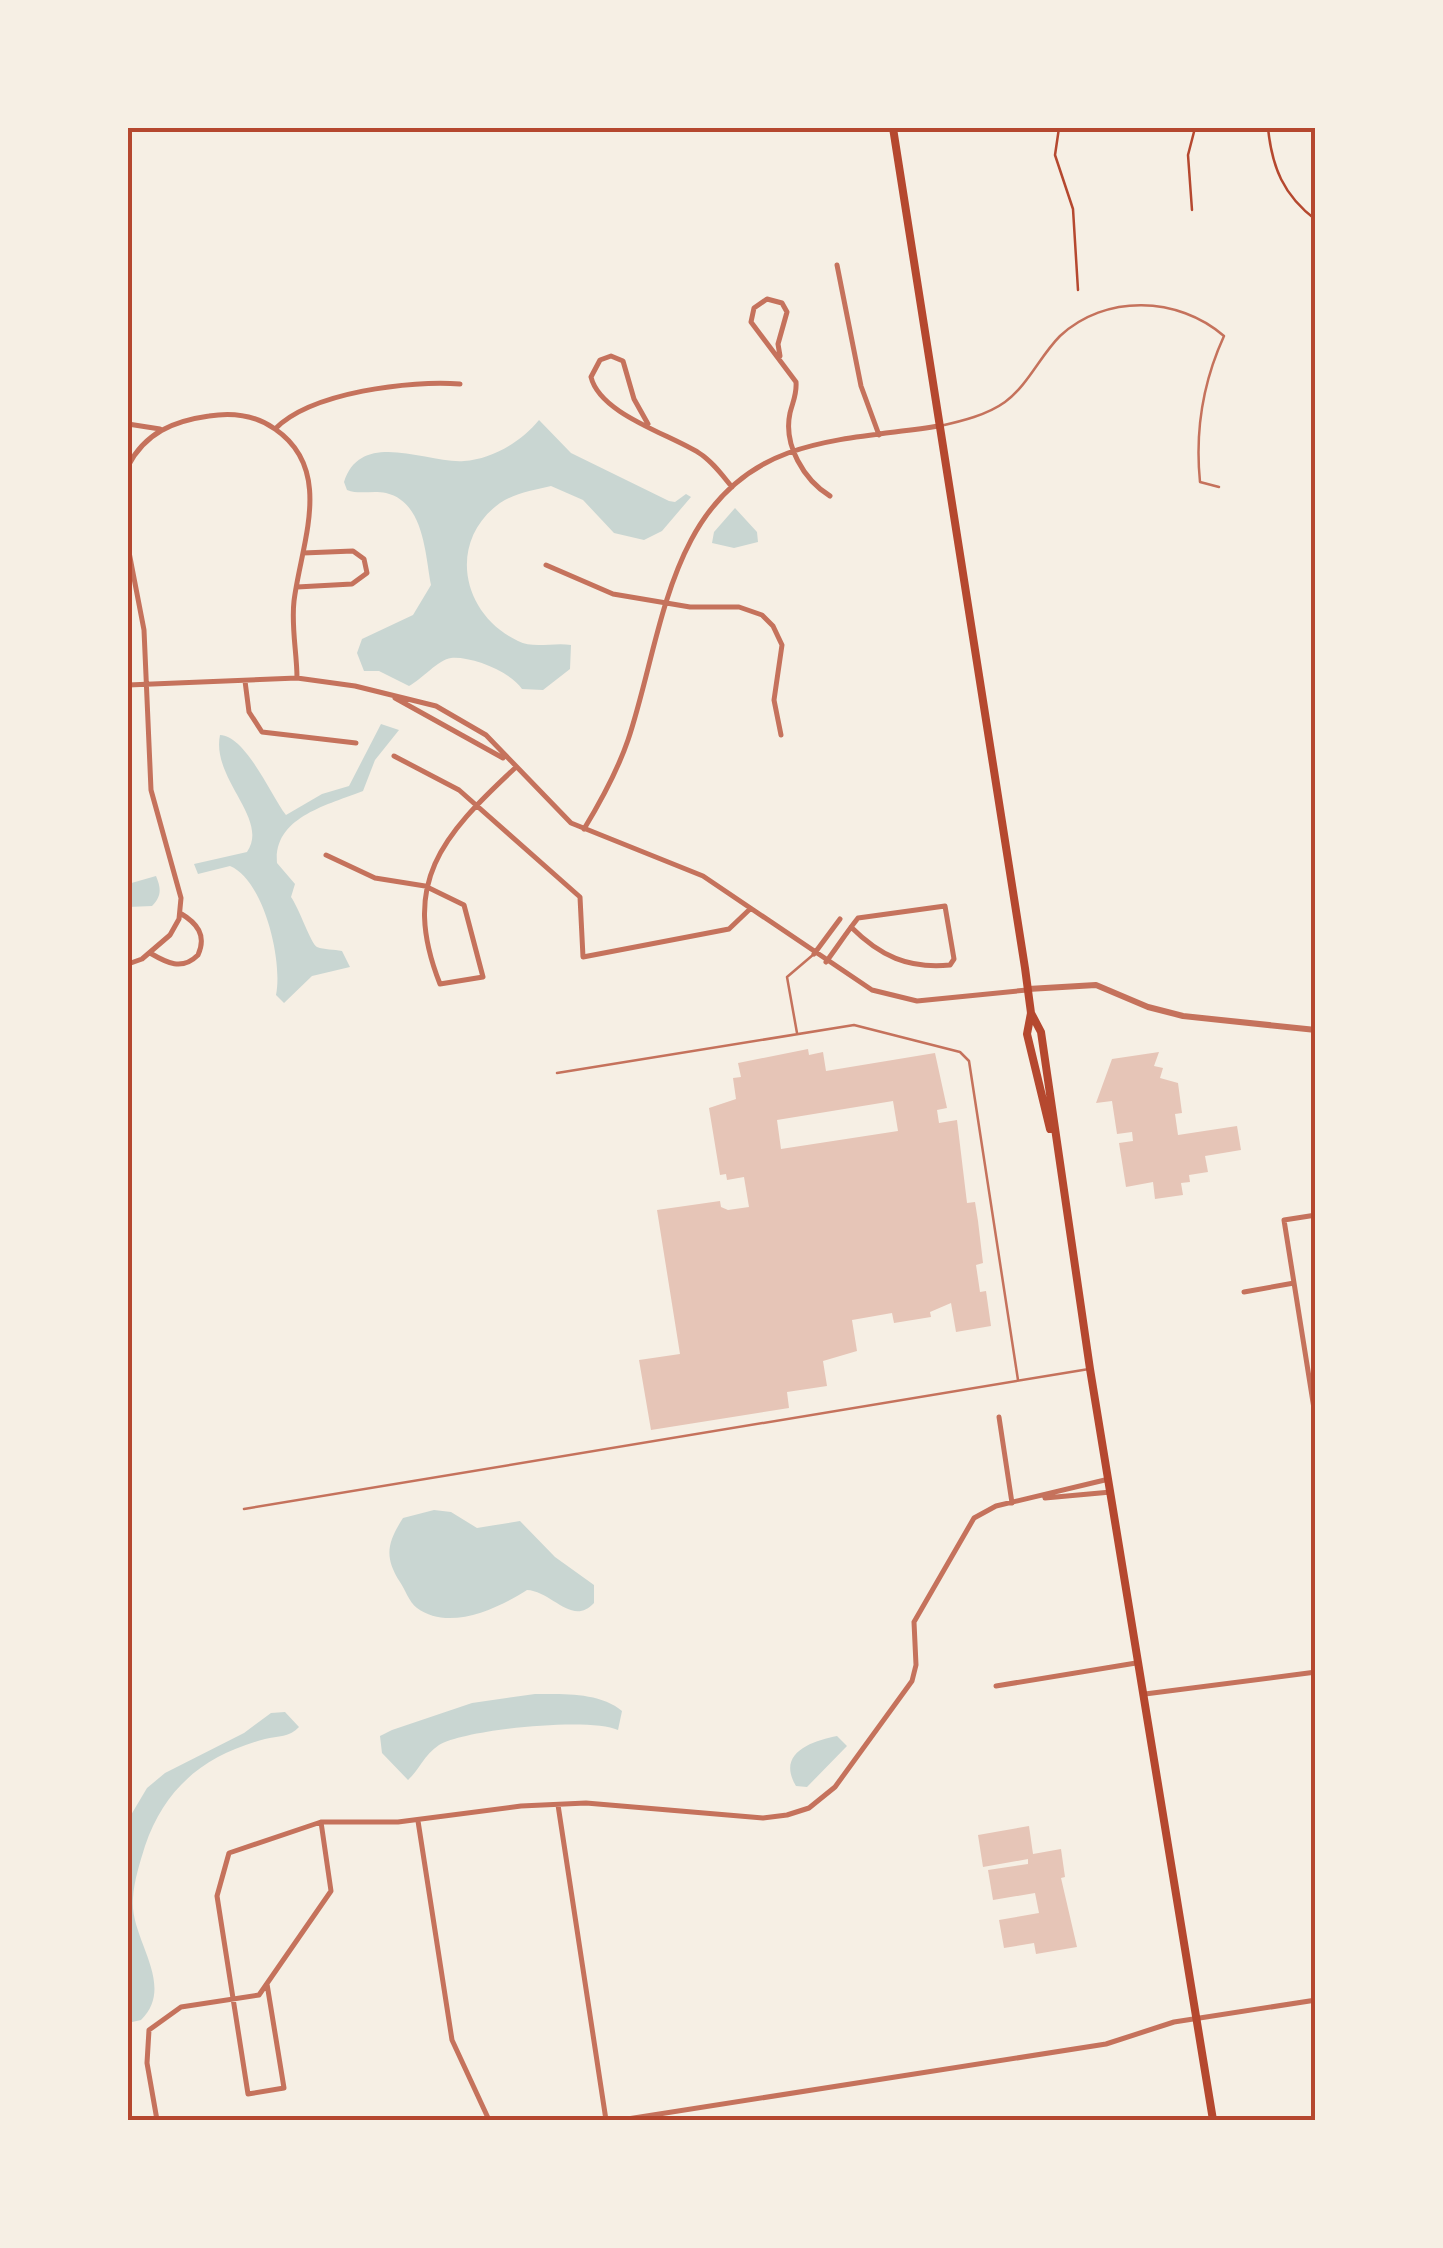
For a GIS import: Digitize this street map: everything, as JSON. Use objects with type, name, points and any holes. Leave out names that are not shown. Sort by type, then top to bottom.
[{"type":"main road","points":[[893,128],[1028,990],[1031,1014],[1027,1034],[1034,1076],[1055,1148]]},
{"type":"main road","points":[[1031,1014],[1042,1032],[1055,1148],[1213,2120]]},
{"type":"street","points":[[837,265],[864,396],[879,435]]},
{"type":"street","points":[[780,356],[778,344],[787,312],[782,303],[766,299],[754,308],[751,322],[780,356],[796,384],[790,415],[796,451],[805,476],[830,496]]},
{"type":"street","points":[[648,424],[634,400],[626,366],[616,357],[600,360],[592,373],[596,391],[610,406],[705,457],[732,487]]},
{"type":"street","points":[[275,429],[290,416],[346,396],[430,382],[460,384]]},
{"type":"street","points":[[128,466],[145,441],[160,429],[190,419],[231,414],[250,417],[275,429],[298,453],[310,486],[297,587],[297,678]]},
{"type":"street","points":[[128,424],[160,429]]},
{"type":"street","points":[[584,830],[622,757],[688,540],[732,487],[796,451],[939,426]]},
{"type":"street","points":[[128,547],[143,620],[151,790],[180,884],[180,913],[170,935],[150,953],[128,964]]},
{"type":"street","points":[[297,587],[352,584],[366,572],[364,559],[353,551],[303,553]]},
{"type":"street","points":[[546,566],[599,590],[666,603],[747,608],[773,626],[783,652],[774,700],[781,735]]},
{"type":"street","points":[[128,685],[297,678],[416,699],[458,716],[486,734],[559,814],[584,830],[691,870],[826,962],[882,994],[908,1001],[1096,985],[1148,1008],[1183,1016],[1316,1030]]},
{"type":"street","points":[[245,681],[248,712],[262,732],[356,743]]},
{"type":"street","points":[[388,694],[506,760]]},
{"type":"street","points":[[394,756],[459,790],[580,896],[584,957],[729,930],[750,909]]},
{"type":"street","points":[[326,855],[375,878],[426,886],[464,905],[483,978],[440,984],[422,914],[426,886],[435,856],[514,769]]},
{"type":"street","points":[[826,962],[851,927],[858,918],[945,906],[954,960],[950,965],[932,966],[897,961],[851,927]]},
{"type":"street","points":[[150,953],[181,965],[198,955],[201,934],[196,922],[180,913]]},
{"type":"street","points":[[814,954],[840,919]]},
{"type":"street","points":[[1316,1215],[1284,1220],[1316,1421]]},
{"type":"street","points":[[1244,1292],[1294,1283]]},
{"type":"street","points":[[1307,1368],[1316,1366]]},
{"type":"street","points":[[999,1417],[1012,1502]]},
{"type":"street","points":[[1042,1498],[1072,1485],[1109,1479]]},
{"type":"street","points":[[267,1984],[284,2088],[248,2094],[217,1896],[228,1854],[322,1822],[418,1821],[558,1805],[595,1803],[763,1818],[787,1816],[818,1802],[843,1778],[912,1681],[916,1670],[914,1622],[974,1518],[984,1510],[1012,1502],[1111,1492]]},
{"type":"street","points":[[996,1686],[1139,1662]]},
{"type":"street","points":[[1145,1694],[1316,1672]]},
{"type":"street","points":[[558,1805],[606,2120]]},
{"type":"street","points":[[418,1821],[452,2040],[489,2120]]},
{"type":"street","points":[[157,2120],[147,2063],[149,2030],[181,2007],[259,1995],[331,1891],[322,1822]]},
{"type":"street","points":[[622,2120],[664,2117],[1106,2044],[1153,2027],[1316,2000]]},
{"type":"lane","points":[[939,426],[1006,401],[1057,339],[1082,320],[1131,305],[1168,308],[1224,336],[1204,395],[1198,464],[1200,482],[1219,487]]},
{"type":"lane","points":[[797,1034],[787,977],[814,954]]},
{"type":"lane","points":[[557,1072],[854,1025],[949,1047],[970,1062],[1018,1381]]},
{"type":"lane","points":[[244,1508],[1090,1369]]},
{"type":"path","points":[[1060,128],[1055,155],[1072,208],[1078,290]]},
{"type":"path","points":[[1192,210],[1188,155],[1195,128]]},
{"type":"path","points":[[1268,128],[1272,164],[1282,185],[1316,220]]},
{"type":"shaded area","points":[[539,420],[571,453],[669,501],[675,502],[686,494],[691,497],[662,531],[644,540],[614,533],[583,500],[551,486],[506,500],[483,519],[467,556],[473,595],[484,613],[518,641],[571,645],[570,669],[543,690],[522,689],[499,670],[459,658],[441,662],[409,686],[379,671],[364,671],[357,653],[362,639],[413,615],[431,585],[420,530],[408,507],[386,493],[347,490],[344,482],[353,466],[365,456],[380,452],[449,461],[475,460],[505,448]]},
{"type":"shaded area","points":[[735,508],[757,532],[758,542],[734,548],[712,543],[714,532]]},
{"type":"shaded area","points":[[381,724],[399,730],[375,760],[363,791],[305,815],[284,834],[278,847],[277,863],[295,884],[291,897],[314,944],[342,951],[350,967],[312,976],[284,1003],[276,995],[273,943],[253,887],[230,866],[198,874],[194,864],[247,852],[252,839],[246,812],[224,767],[220,735],[230,738],[248,755],[286,815],[322,794],[349,786]]},
{"type":"shaded area","points":[[156,876],[160,892],[152,906],[128,907],[128,884]]},
{"type":"shaded area","points":[[434,1510],[451,1512],[477,1528],[520,1521],[555,1557],[594,1585],[594,1603],[586,1609],[570,1610],[527,1590],[488,1610],[458,1618],[430,1615],[417,1608],[391,1565],[390,1550],[403,1518]]},
{"type":"shaded area","points":[[535,1694],[603,1700],[622,1711],[618,1730],[556,1725],[453,1739],[429,1753],[408,1780],[382,1753],[380,1736],[392,1730],[472,1703]]},
{"type":"shaded area","points":[[285,1712],[299,1727],[288,1734],[243,1746],[206,1764],[176,1790],[153,1825],[133,1898],[154,1992],[151,2006],[141,2020],[128,2023],[128,1820],[147,1788],[165,1773],[244,1733],[271,1713]]},
{"type":"shaded area","points":[[837,1736],[847,1746],[807,1787],[796,1786],[790,1765],[794,1757],[808,1745]]},
{"type":"building","points":[[808,1049],[809,1055],[823,1052],[826,1071],[935,1053],[947,1108],[937,1110],[939,1123],[957,1120],[967,1203],[975,1202],[978,1221],[983,1263],[976,1265],[980,1292],[986,1291],[991,1326],[956,1332],[951,1303],[930,1312],[931,1317],[894,1323],[892,1313],[852,1320],[857,1351],[823,1361],[827,1386],[787,1392],[789,1408],[651,1430],[639,1360],[680,1354],[657,1210],[720,1201],[721,1207],[728,1210],[749,1207],[744,1177],[727,1180],[726,1174],[720,1175],[709,1108],[736,1099],[733,1078],[741,1077],[738,1063]],"holes":[[[893,1101],[898,1131],[781,1149],[777,1120]]]},
{"type":"building","points":[[1159,1052],[1154,1066],[1163,1068],[1160,1078],[1178,1083],[1182,1113],[1175,1114],[1178,1135],[1237,1126],[1241,1150],[1205,1156],[1208,1172],[1189,1175],[1190,1182],[1181,1183],[1183,1195],[1155,1199],[1153,1182],[1126,1187],[1119,1143],[1133,1141],[1132,1132],[1117,1134],[1112,1101],[1096,1103],[1112,1059]]},
{"type":"building","points":[[1029,1826],[1033,1854],[1061,1849],[1065,1877],[1061,1878],[1077,1947],[1036,1954],[1034,1943],[1004,1948],[999,1920],[1039,1913],[1035,1893],[993,1900],[988,1870],[1028,1864],[1028,1859],[983,1867],[978,1835]]}]
